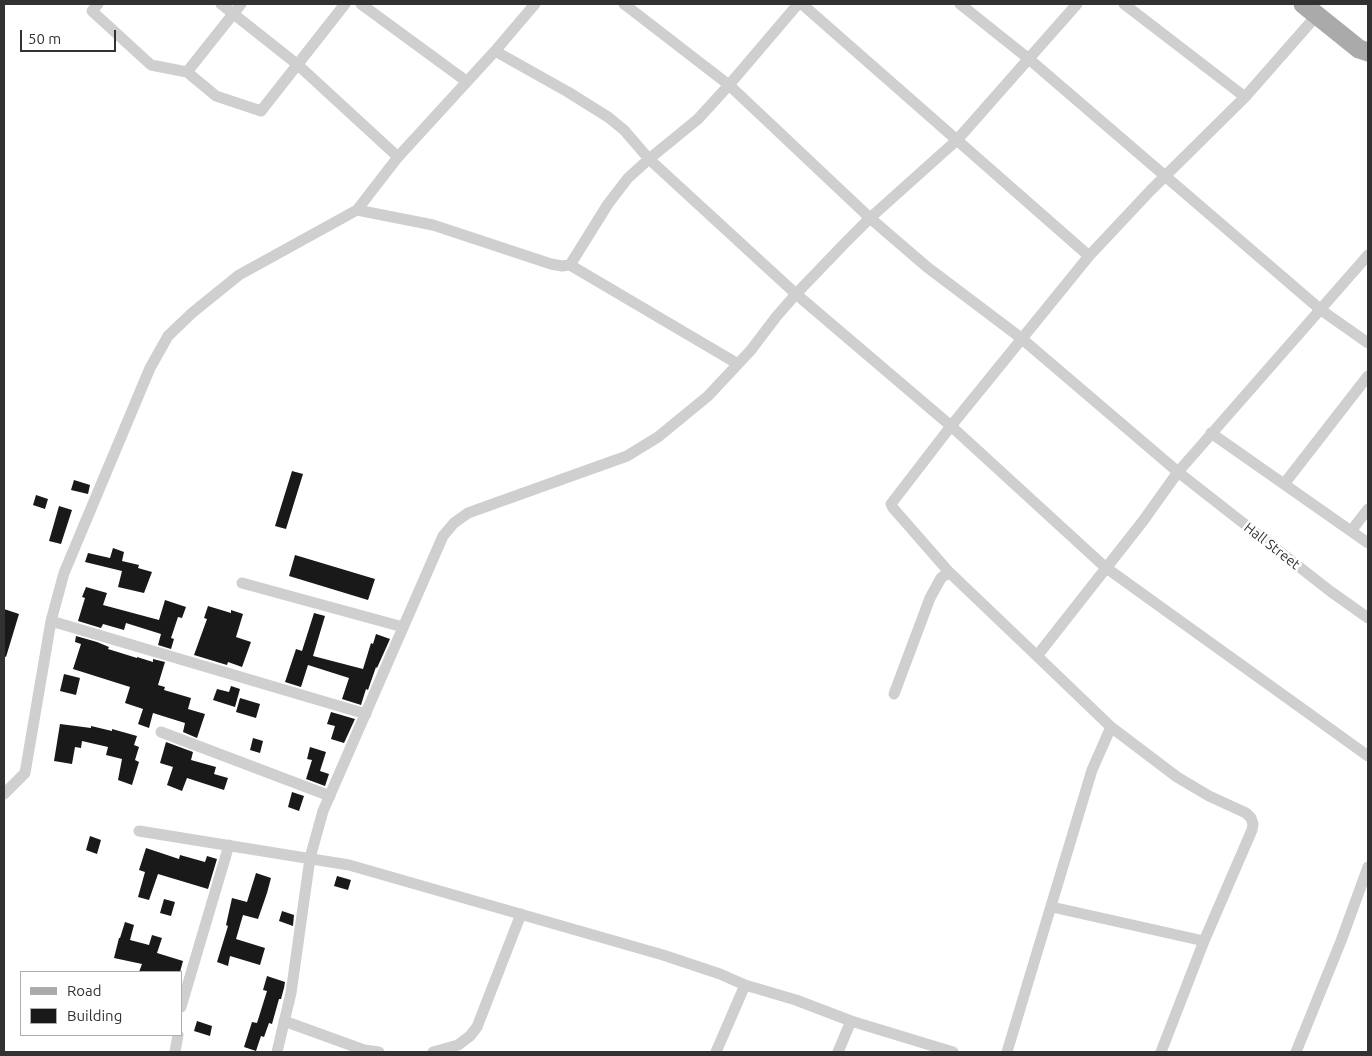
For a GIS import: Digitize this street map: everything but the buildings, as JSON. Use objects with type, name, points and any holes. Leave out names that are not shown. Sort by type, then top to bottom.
[{"type":"main road","points":[[1310,10],[1365,52]]},
{"type":"street","points":[[98,4],[92,11],[151,65],[187,72],[216,96],[261,111],[345,4]]},
{"type":"street","points":[[221,4],[237,8],[398,157]]},
{"type":"street","points":[[362,4],[466,81]]},
{"type":"street","points":[[4,794],[25,773],[52,621],[64,573],[150,368],[168,336],[192,313],[239,275],[357,210],[398,157],[495,51],[531,8],[517,4]]},
{"type":"street","name":"Hall Street","points":[[624,4],[729,85],[870,218],[927,267],[1021,338],[1178,472],[1330,591],[1368,618]]},
{"type":"street","points":[[570,265],[608,204],[628,178],[698,119],[798,4]]},
{"type":"street","points":[[802,4],[1089,256]]},
{"type":"street","points":[[960,4],[1030,59],[1321,310],[1368,342]]},
{"type":"street","points":[[277,1052],[290,993],[310,858],[323,811],[443,536],[454,523],[468,513],[627,456],[658,437],[708,396],[738,364],[796,294],[870,218],[956,140],[1077,4]]},
{"type":"street","points":[[1124,4],[1245,97]]},
{"type":"street","points":[[187,72],[237,8]]},
{"type":"street","points":[[1161,1052],[1204,941],[1252,830],[1251,818],[1246,813],[1209,796],[1177,777],[1111,727],[949,572],[891,504],[950,426],[1089,256],[1166,175],[1245,97],[1310,10]]},
{"type":"street","points":[[495,51],[608,117],[624,130],[649,159],[796,294],[950,426],[1105,567],[1368,756]]},
{"type":"street","points":[[357,210],[433,225],[551,264],[570,265],[738,364]]},
{"type":"street","points":[[1037,656],[1143,521],[1178,472],[1368,255]]},
{"type":"street","points":[[1284,484],[1368,376]]},
{"type":"street","points":[[1211,433],[1368,543]]},
{"type":"street","points":[[1351,531],[1368,509]]},
{"type":"street","points":[[894,694],[930,598],[941,578],[949,572]]},
{"type":"street","points":[[242,583],[403,628]]},
{"type":"street","points":[[52,621],[366,714]]},
{"type":"street","points":[[1007,1052],[1092,770],[1111,727]]},
{"type":"street","points":[[161,732],[330,796]]},
{"type":"street","points":[[139,831],[349,865],[663,955],[720,974],[745,985],[796,1000],[850,1021],[953,1052]]},
{"type":"street","points":[[182,1004],[229,845]]},
{"type":"street","points":[[1296,1052],[1341,942],[1368,867]]},
{"type":"street","points":[[1052,907],[1204,941]]},
{"type":"street","points":[[433,1052],[458,1045],[470,1036],[477,1027],[522,914]]},
{"type":"street","points":[[716,1052],[745,985]]},
{"type":"street","points":[[284,1021],[364,1050],[379,1052]]},
{"type":"street","points":[[838,1052],[850,1021]]},
{"type":"street","points":[[175,1052],[178,1036]]}]
